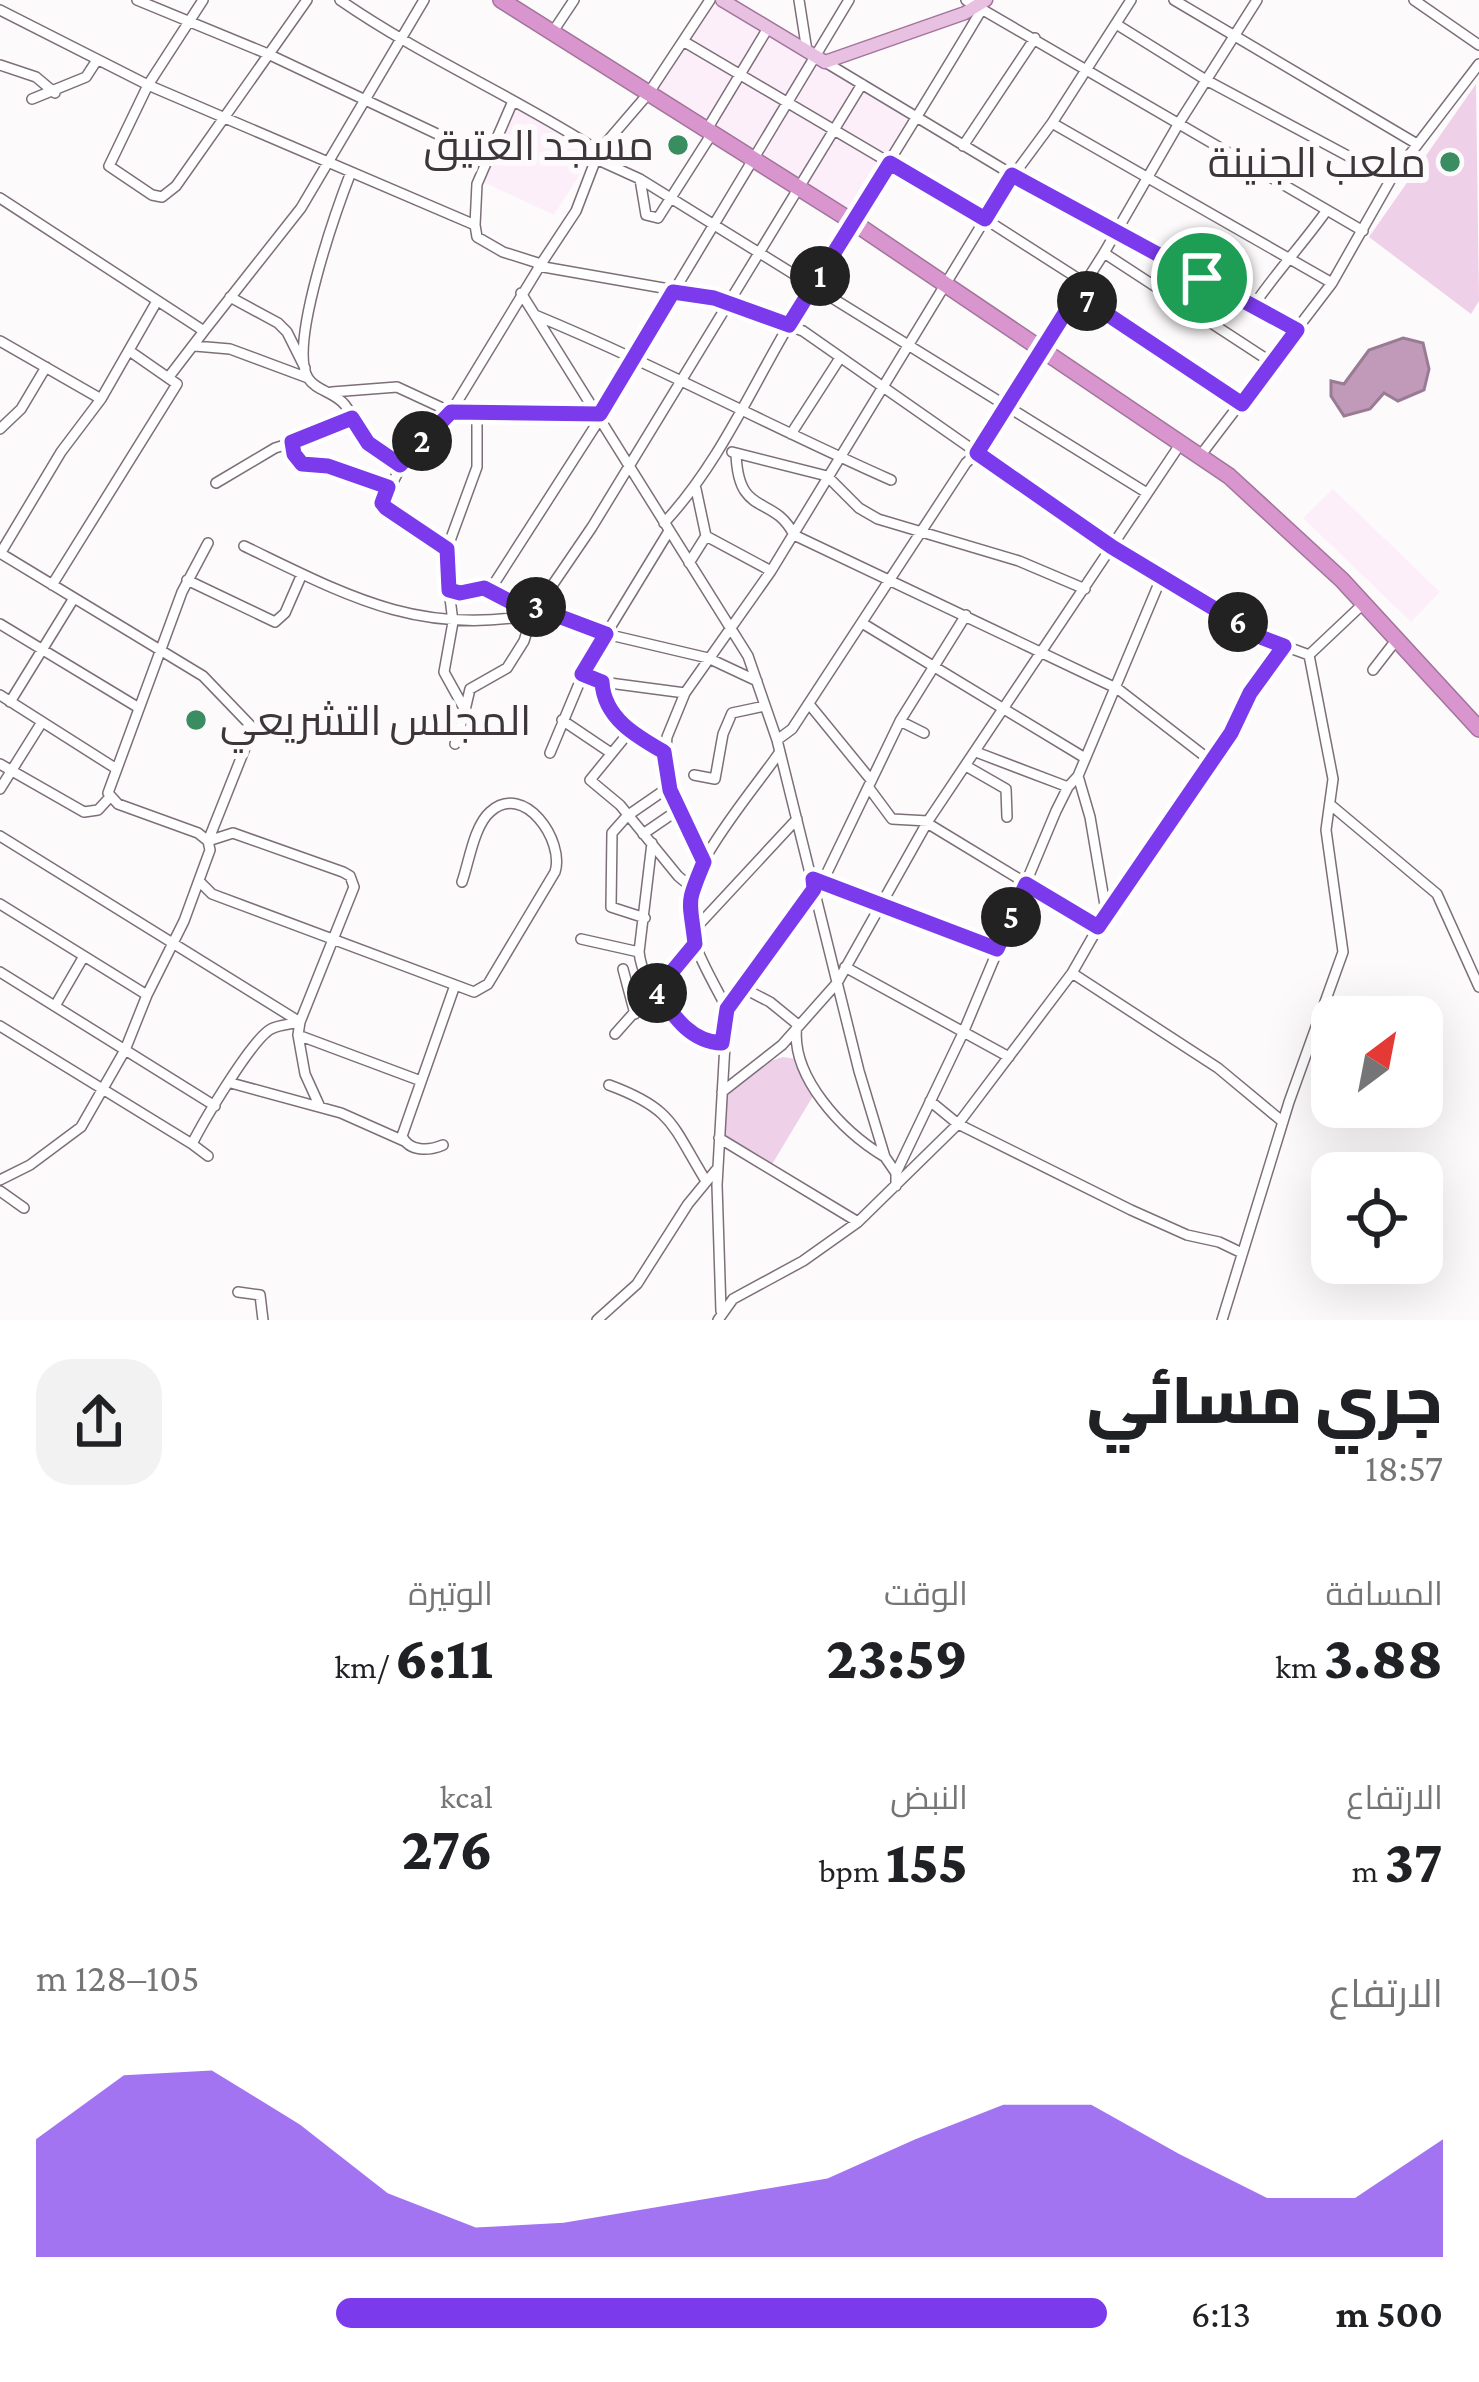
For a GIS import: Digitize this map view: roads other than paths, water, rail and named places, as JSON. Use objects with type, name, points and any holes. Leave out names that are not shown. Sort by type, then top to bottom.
[{"type":"highway","points":[[501,0],[854,223],[1200,456],[1295,534],[1479,729]]},
{"type":"main road","points":[[722,0],[816,56],[965,14],[979,3]]},
{"type":"street","points":[[137,0],[159,4],[488,158]]},
{"type":"street","points":[[203,0],[148,85],[110,166],[152,195],[169,194],[307,0]]},
{"type":"street","points":[[340,0],[398,40],[513,101],[1147,494]]},
{"type":"street","points":[[168,378],[301,208],[424,0]]},
{"type":"street","points":[[552,33],[574,0]]},
{"type":"street","points":[[447,549],[386,508],[382,503],[388,487],[400,465],[451,412],[575,211],[598,154],[648,94],[710,0]]},
{"type":"street","points":[[800,0],[816,56],[1012,175],[1297,330]]},
{"type":"street","points":[[490,590],[849,0]]},
{"type":"street","points":[[704,862],[669,787],[664,752],[685,693],[771,571],[1012,175],[1131,0]]},
{"type":"street","points":[[1174,0],[1417,144]]},
{"type":"street","points":[[777,740],[792,729],[977,453],[1257,0]]},
{"type":"street","points":[[1414,0],[1479,45]]},
{"type":"street","points":[[550,753],[582,674],[667,527],[722,448],[740,409],[917,118],[979,3],[1363,232]]},
{"type":"street","points":[[2,16],[148,85],[475,225]]},
{"type":"street","points":[[1116,24],[1206,80],[1391,179]]},
{"type":"street","points":[[640,179],[646,215],[658,218],[768,28]]},
{"type":"street","points":[[963,146],[1035,38]]},
{"type":"street","points":[[683,40],[1085,283]]},
{"type":"street","points":[[32,99],[86,77],[97,60]]},
{"type":"street","points":[[1200,456],[1332,283],[1391,179],[1479,64]]},
{"type":"street","points":[[0,65],[36,77],[55,93]]},
{"type":"street","points":[[455,744],[470,688],[507,668],[524,641],[534,611],[628,467],[862,84]]},
{"type":"street","points":[[513,101],[477,184],[477,238],[539,265],[729,303],[815,338],[1112,547],[1263,638],[1309,655]]},
{"type":"street","points":[[1052,122],[1332,283]]},
{"type":"street","points":[[306,373],[310,298],[351,172]]},
{"type":"street","points":[[0,198],[204,331]]},
{"type":"street","points":[[1254,305],[1282,262],[1292,258],[1327,211]]},
{"type":"street","points":[[1104,254],[1274,364]]},
{"type":"street","points":[[521,293],[748,656],[817,883],[837,983],[885,1157],[896,1173]]},
{"type":"street","points":[[1077,294],[1242,404]]},
{"type":"street","points":[[230,297],[278,323],[306,373]]},
{"type":"street","points":[[0,1180],[30,1165],[81,1127],[104,1090],[200,881],[210,850],[208,841],[253,728],[203,676],[0,554],[131,352],[157,302]]},
{"type":"street","points":[[535,315],[634,356],[891,480]]},
{"type":"street","points":[[0,340],[101,398]]},
{"type":"street","points":[[195,346],[230,349],[306,373],[332,392],[368,443],[400,465]]},
{"type":"street","points":[[52,585],[177,385],[131,352]]},
{"type":"street","points":[[791,434],[840,358]]},
{"type":"street","points":[[0,429],[21,410],[46,367]]},
{"type":"street","points":[[332,392],[397,387],[451,412],[600,416]]},
{"type":"street","points":[[465,710],[444,672],[453,622],[447,549],[476,467],[477,414]]},
{"type":"street","points":[[216,483],[275,448],[352,418]]},
{"type":"street","points":[[292,442],[302,464],[328,466],[388,487]]},
{"type":"street","points":[[722,1092],[764,1061],[797,1024],[808,1020],[837,983],[928,822],[1181,443]]},
{"type":"street","points":[[722,448],[827,476],[866,513],[920,534],[1019,561],[1084,589]]},
{"type":"street","points":[[736,453],[737,478],[746,497],[778,516],[794,535],[1118,688],[1211,761]]},
{"type":"street","points":[[689,563],[706,536],[696,489]]},
{"type":"street","points":[[706,536],[771,571]]},
{"type":"street","points":[[0,764],[84,812],[98,810],[110,797],[116,768],[187,580],[208,543]]},
{"type":"street","points":[[244,546],[375,604],[453,622],[481,622],[534,611]]},
{"type":"street","points":[[187,580],[275,622],[285,613],[302,574]]},
{"type":"street","points":[[896,1186],[896,1173],[963,1034],[1068,787],[1078,776],[1118,688],[1162,576]]},
{"type":"street","points":[[449,590],[490,590],[534,611],[707,658],[757,681]]},
{"type":"street","points":[[74,598],[5,699],[116,768]]},
{"type":"street","points":[[1309,655],[1364,604]]},
{"type":"street","points":[[720,1315],[718,1138],[727,1009],[817,883],[900,721],[966,615]]},
{"type":"street","points":[[862,623],[1085,758]]},
{"type":"street","points":[[0,624],[139,708]]},
{"type":"street","points":[[1373,670],[1397,639]]},
{"type":"street","points":[[720,1315],[744,1291],[803,1261],[858,1222],[958,1124],[1072,973],[1284,646]]},
{"type":"street","points":[[1222,1320],[1283,1122],[1343,952],[1326,830],[1334,779],[1309,655]]},
{"type":"street","points":[[582,674],[602,682],[685,693]]},
{"type":"street","points":[[602,682],[604,702],[630,731],[664,752]]},
{"type":"street","points":[[809,704],[892,819],[928,822],[1026,884],[1101,922]]},
{"type":"street","points":[[694,775],[715,779],[732,713],[765,706]]},
{"type":"street","points":[[562,720],[611,753]]},
{"type":"street","points":[[900,721],[924,733]]},
{"type":"street","points":[[0,788],[42,722]]},
{"type":"street","points":[[630,731],[590,780],[691,886]]},
{"type":"street","points":[[976,752],[1068,787]]},
{"type":"street","points":[[727,1009],[695,944],[688,914],[691,886],[779,753]]},
{"type":"street","points":[[966,766],[1006,789],[1007,817]]},
{"type":"street","points":[[1078,776],[1106,897],[1101,922]]},
{"type":"street","points":[[645,918],[616,910],[610,903],[612,833],[627,815],[669,787]]},
{"type":"street","points":[[110,797],[208,841],[233,833],[350,876],[354,887],[298,1035],[305,1074],[320,1107]]},
{"type":"street","points":[[1332,806],[1437,894],[1479,987]]},
{"type":"street","points":[[200,881],[212,894],[474,992],[488,984],[555,872],[558,862],[552,834],[528,809],[496,807],[485,816],[462,882]]},
{"type":"street","points":[[678,810],[648,838],[639,952],[645,976],[687,1031],[722,1043]]},
{"type":"street","points":[[694,931],[797,818]]},
{"type":"street","points":[[0,836],[300,1022]]},
{"type":"street","points":[[817,883],[997,949]]},
{"type":"street","points":[[0,904],[146,994]]},
{"type":"street","points":[[581,939],[639,952]]},
{"type":"street","points":[[615,1034],[695,944]]},
{"type":"street","points":[[55,1006],[84,956]]},
{"type":"street","points":[[844,968],[1010,1058]]},
{"type":"street","points":[[623,969],[635,1014]]},
{"type":"street","points":[[0,972],[215,1106]]},
{"type":"street","points":[[1072,973],[1218,1068],[1283,1122]]},
{"type":"street","points":[[741,987],[797,1024]]},
{"type":"street","points":[[404,1141],[454,988]]},
{"type":"street","points":[[192,1144],[253,1046],[271,1029],[300,1022]]},
{"type":"street","points":[[797,1024],[794,1047],[821,1097],[865,1145],[885,1157]]},
{"type":"street","points":[[0,1026],[208,1156]]},
{"type":"street","points":[[298,1035],[421,1082]]},
{"type":"street","points":[[231,1084],[320,1107],[424,1150],[443,1145]]},
{"type":"street","points":[[610,1085],[640,1095],[661,1110],[706,1181]]},
{"type":"street","points":[[930,1102],[958,1124],[1178,1232],[1242,1253]]},
{"type":"street","points":[[718,1138],[858,1222]]},
{"type":"street","points":[[597,1320],[637,1285],[718,1168]]},
{"type":"street","points":[[0,1192],[24,1208]]},
{"type":"street","points":[[238,1292],[260,1295],[263,1320]]},
{"type":"place","name":"مسجد العتيق","points":[[678,145]]},
{"type":"place","name":"ملعب الجنينة","points":[[1450,162]]},
{"type":"place","name":"المجلس التشريعي","points":[[196,720]]}]
